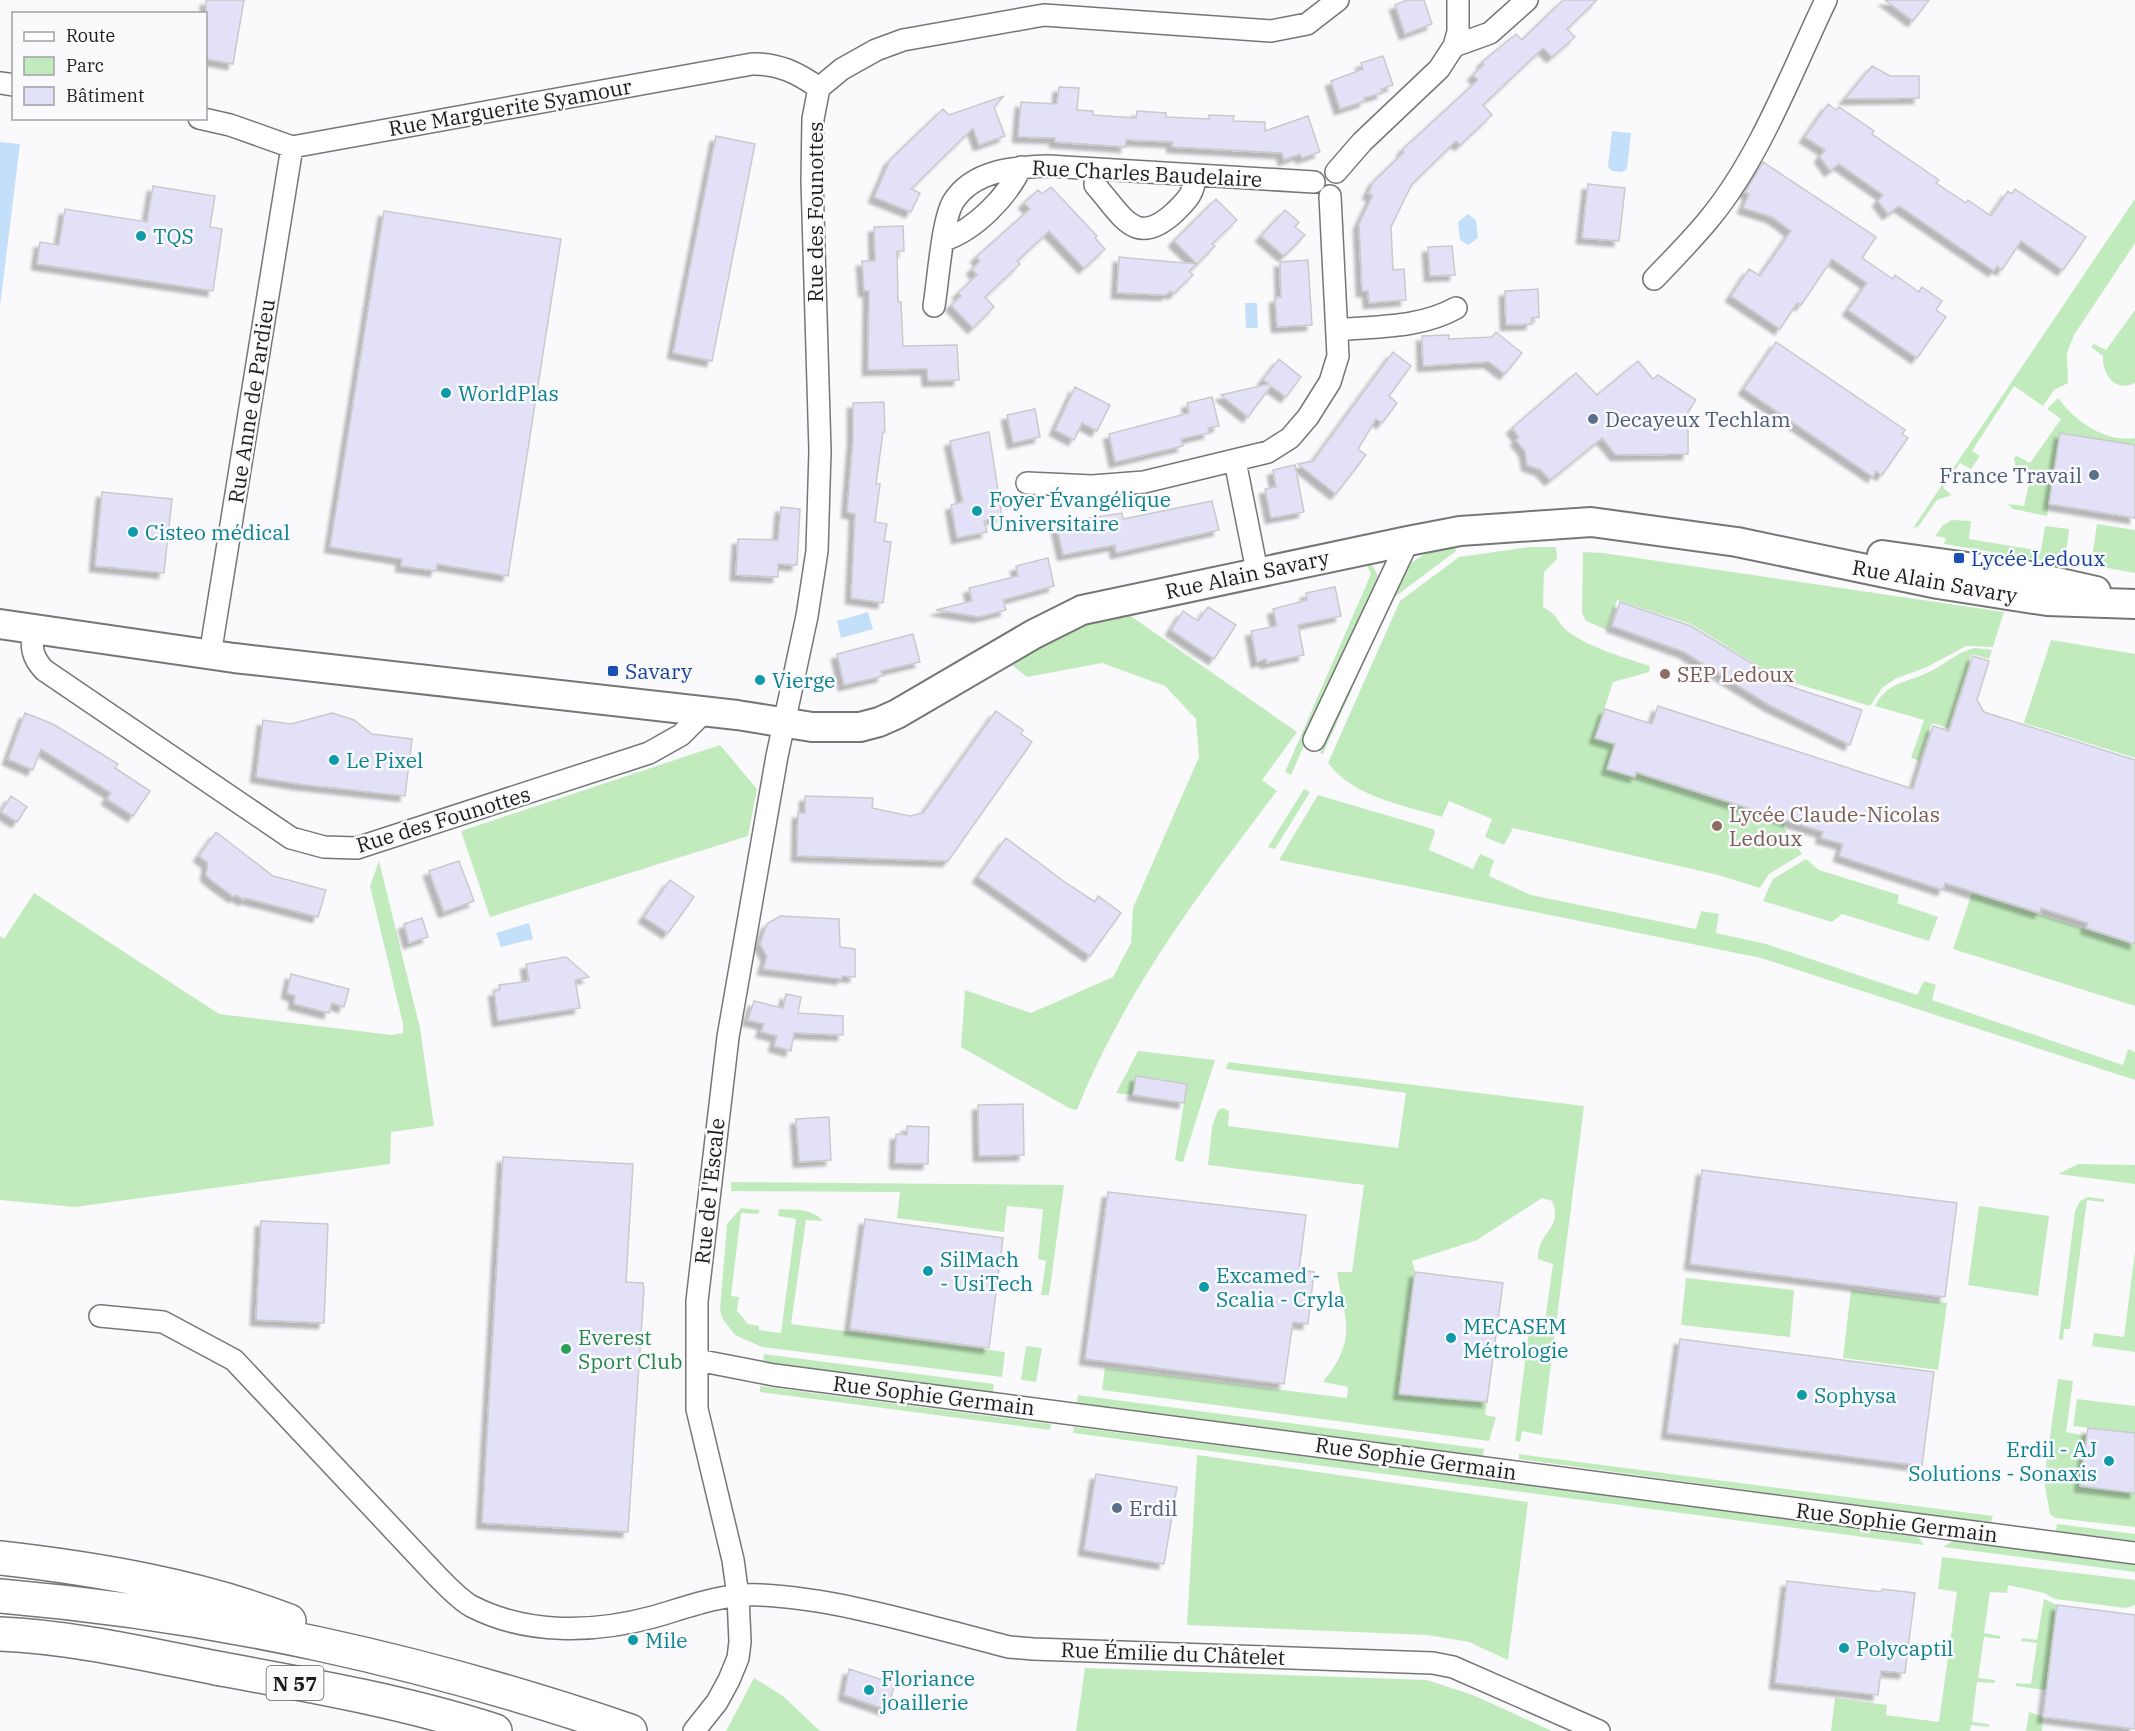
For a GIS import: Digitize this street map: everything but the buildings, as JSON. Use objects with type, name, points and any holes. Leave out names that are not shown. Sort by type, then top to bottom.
[{"type":"highway","points":[[0,1558],[105,1574],[242,1603],[386,1658]]},
{"type":"highway","name":"N 57","points":[[0,1596],[86,1603],[180,1616],[386,1658],[485,1683],[630,1731]]},
{"type":"highway","name":"N 57","points":[[0,1634],[93,1646],[317,1687],[464,1721],[495,1731]]},
{"type":"highway","points":[[0,1648],[93,1646]]},
{"type":"street","points":[[819,88],[842,69],[876,50],[903,40],[966,27],[1044,15],[1271,31],[1307,24],[1338,0]]},
{"type":"street","points":[[1454,46],[1490,33],[1527,0]]},
{"type":"street","points":[[1654,279],[1711,218],[1728,193],[1761,136],[1826,0]]},
{"type":"street","points":[[1336,172],[1362,142],[1439,69],[1454,46],[1459,3]]},
{"type":"street","name":"Rue Marguerite Syamour","points":[[207,120],[230,125],[292,147],[752,64],[780,66],[801,75],[819,88]]},
{"type":"street","name":"Rue des Founottes","points":[[784,724],[807,616],[817,552],[820,451],[812,181],[813,119],[819,88]]},
{"type":"street","name":"Rue Anne de Pardieu","points":[[210,655],[292,147]]},
{"type":"street","points":[[944,240],[961,234],[996,202],[1015,181],[1022,167]]},
{"type":"street","name":"Rue Charles Baudelaire","points":[[934,306],[944,240],[953,202],[969,187],[990,174],[1022,167],[1314,182]]},
{"type":"street","points":[[1096,169],[1095,185],[1132,226],[1146,231],[1160,226],[1188,199],[1194,190],[1195,176]]},
{"type":"street","points":[[1330,169],[1340,177],[1341,186],[1330,196],[1320,194],[1314,182],[1321,171],[1330,169]]},
{"type":"street","points":[[1027,483],[1117,485],[1144,482],[1235,461],[1280,446],[1308,417],[1336,369],[1337,330],[1330,196]]},
{"type":"street","points":[[1337,330],[1420,322],[1436,319],[1456,308]]},
{"type":"street","points":[[1235,461],[1257,571]]},
{"type":"street","name":"Rue Alain Savary","points":[[784,724],[860,727],[879,722],[897,714],[1034,634],[1082,610],[1257,571],[1470,530],[1591,522],[1737,542],[1938,584],[2047,602],[2135,603]]},
{"type":"street","points":[[1314,740],[1408,541]]},
{"type":"street","points":[[0,624],[210,655],[737,716],[784,724]]},
{"type":"street","name":"Rue des Founottes","points":[[33,630],[31,651],[36,662],[44,670],[291,838],[324,847],[357,848],[649,753],[681,735],[704,713]]},
{"type":"street","name":"Rue de l'Escale","points":[[698,1726],[717,1702],[738,1658],[738,1596],[733,1560],[697,1409],[697,1301],[728,1037],[784,724]]},
{"type":"street","name":"Rue Émilie du Châtelet","points":[[100,1316],[163,1322],[234,1360],[437,1576],[470,1605],[518,1624],[573,1629],[650,1618],[703,1602],[760,1595],[813,1602],[1009,1647],[1433,1663],[1453,1667],[1599,1731]]},
{"type":"street","name":"Rue Sophie Germain","points":[[697,1360],[774,1375],[2135,1553]]},
{"type":"green space","points":[[2135,199],[2135,243],[2074,335],[2067,353],[2068,383],[2054,390],[2043,406],[2014,386],[1972,451],[1980,456],[1971,469],[1960,463],[1943,488],[1952,495],[1937,500],[1918,527],[1913,528]]},
{"type":"green space","points":[[2135,310],[2135,383],[2121,386],[2107,375],[2103,356],[2091,347],[2094,344],[2106,350]]},
{"type":"green space","points":[[2058,398],[2082,422],[2112,437],[2135,438],[2135,445],[2061,433],[2047,516],[2013,509],[2008,504],[2024,506],[2032,471],[2015,465],[2014,458],[2017,456],[2030,463],[2061,419],[2047,409]]},
{"type":"green space","points":[[1952,520],[1971,521],[1969,539],[2041,551],[2045,526],[2069,529],[2065,564],[1944,544],[1946,538],[1935,536],[1943,525]]},
{"type":"green space","points":[[2097,524],[2135,530],[2135,573],[2091,565]]},
{"type":"green space","points":[[1455,544],[1456,551],[1392,599],[1323,754],[1320,753],[1395,577],[1422,556]]},
{"type":"green space","points":[[1530,547],[1556,547],[1557,559],[1544,572],[1543,607],[1553,614],[1566,630],[1598,648],[1650,666],[1649,672],[1613,682],[1595,738],[1614,745],[1607,769],[1635,778],[1637,774],[1785,821],[1784,828],[1802,854],[1769,874],[1760,888],[1718,875],[1513,828],[1504,845],[1485,837],[1492,819],[1449,801],[1442,817],[1395,804],[1351,784],[1338,775],[1328,763],[1400,601],[1459,557]]},
{"type":"green space","points":[[1583,552],[1603,553],[2004,612],[1993,647],[1966,646],[1927,667],[1895,679],[1882,688],[1870,706],[1778,678],[1691,624],[1617,600],[1607,630],[1586,621],[1582,613]]},
{"type":"green space","points":[[1365,561],[1370,561],[1378,576],[1291,775],[1285,772],[1371,574]]},
{"type":"green space","points":[[1125,612],[1297,732],[1262,780],[1277,791],[1220,866],[1166,944],[1117,1024],[1077,1110],[1069,1108],[961,1047],[965,990],[1031,1013],[1113,977],[1131,943],[1133,908],[1199,757],[1196,719],[1165,686],[1102,663],[1027,677],[1006,660],[1071,627]]},
{"type":"green space","points":[[2051,640],[2135,654],[2135,758],[2024,723]]},
{"type":"green space","points":[[1975,648],[1992,650],[1989,659],[1972,654],[1948,728],[1932,723],[1919,761],[1911,758],[1924,720],[1875,706],[1880,698],[1893,687],[1925,674]]},
{"type":"green space","points":[[720,745],[757,789],[748,836],[490,917],[461,831]]},
{"type":"green space","points":[[1304,789],[1310,792],[1275,849],[1268,847]]},
{"type":"green space","points":[[1318,795],[1433,829],[1435,832],[1429,850],[1473,869],[1480,854],[1494,860],[1489,876],[1531,895],[1696,929],[1701,911],[1719,914],[1716,933],[1766,944],[1917,995],[1924,981],[1936,985],[1932,1000],[2123,1065],[2128,1049],[2135,1052],[2135,1080],[1761,958],[1279,860]]},
{"type":"green space","points":[[1806,859],[1819,870],[1899,895],[1897,903],[1938,917],[1929,941],[1842,914],[1832,922],[1763,901],[1773,879]]},
{"type":"green space","points":[[379,861],[420,1028],[434,1126],[391,1132],[390,1164],[75,1207],[0,1200],[0,936],[4,939],[34,893],[219,1014],[392,1035],[403,1033],[403,1024],[370,886]]},
{"type":"green space","points":[[1972,893],[2135,945],[2135,1006],[1953,949]]},
{"type":"green space","points":[[1138,1051],[1215,1060],[1183,1162],[1175,1160],[1187,1084],[1133,1095],[1116,1093]]},
{"type":"green space","points":[[1228,1062],[1584,1106],[1542,1435],[1522,1431],[1520,1442],[1515,1441],[1529,1329],[1544,1328],[1553,1264],[1538,1259],[1541,1242],[1555,1218],[1552,1201],[1542,1198],[1477,1240],[1412,1261],[1415,1272],[1400,1393],[1487,1402],[1485,1415],[1496,1417],[1489,1441],[1102,1390],[1105,1368],[1347,1398],[1348,1387],[1323,1382],[1341,1353],[1345,1340],[1345,1316],[1337,1272],[1352,1272],[1364,1185],[1208,1165],[1212,1127],[1218,1110],[1223,1108],[1229,1111],[1228,1126],[1398,1148],[1406,1093],[1226,1069]]},
{"type":"green space","points":[[2078,1164],[2135,1165],[2135,1184],[2058,1174]]},
{"type":"green space","points":[[731,1182],[1064,1185],[1049,1295],[1041,1295],[1046,1261],[1038,1259],[1043,1209],[1007,1206],[1004,1232],[897,1218],[900,1192],[731,1191]]},
{"type":"green space","points":[[2088,1197],[2104,1199],[2104,1202],[2087,1200],[2070,1329],[2064,1329],[2063,1340],[2059,1339],[2075,1211],[2080,1201]]},
{"type":"green space","points":[[1979,1206],[2049,1216],[2038,1296],[1968,1285]]},
{"type":"green space","points":[[741,1208],[760,1210],[758,1214],[741,1213],[731,1296],[739,1297],[737,1311],[748,1324],[759,1326],[759,1330],[781,1333],[796,1219],[778,1216],[779,1209],[803,1210],[823,1221],[806,1220],[791,1324],[1005,1352],[1002,1377],[762,1347],[735,1335],[722,1318],[720,1309],[727,1224]]},
{"type":"green space","points":[[2135,1252],[2135,1352],[2092,1346],[2094,1333],[2124,1337]]},
{"type":"green space","points":[[1686,1278],[1794,1290],[1790,1337],[1681,1325]]},
{"type":"green space","points":[[1851,1290],[1947,1303],[1938,1370],[1843,1358]]},
{"type":"green space","points":[[1026,1346],[1042,1348],[1036,1382],[1021,1380]]},
{"type":"green space","points":[[764,1354],[994,1384],[993,1392],[763,1362]]},
{"type":"green space","points":[[2058,1379],[2073,1381],[2066,1432],[2087,1436],[2081,1486],[2135,1493],[2135,1527],[2055,1518],[2050,1514],[2044,1481]]},
{"type":"green space","points":[[760,1386],[1051,1424],[1050,1430],[760,1392]]},
{"type":"green space","points":[[1078,1395],[1484,1449],[1483,1456],[1077,1403]]},
{"type":"green space","points":[[2077,1399],[2135,1406],[2135,1433],[2073,1426]]},
{"type":"green space","points":[[1074,1427],[1917,1535],[1924,1545],[1073,1433]]},
{"type":"green space","points":[[1519,1454],[1993,1516],[1991,1523],[1519,1459]]},
{"type":"green space","points":[[1197,1455],[1528,1502],[1508,1660],[1469,1642],[1428,1635],[1187,1625]]},
{"type":"green space","points":[[2057,1524],[2135,1534],[2135,1541],[2056,1531]]},
{"type":"green space","points":[[1953,1541],[2135,1565],[2135,1572],[1943,1547]]},
{"type":"green space","points":[[1942,1557],[2135,1580],[2135,1605],[2126,1608],[2055,1599],[2044,1593],[2008,1585],[2007,1593],[1990,1592],[1984,1633],[2000,1636],[2000,1639],[1984,1637],[1978,1678],[1995,1680],[1995,1683],[1977,1682],[1972,1722],[1989,1724],[1989,1727],[1971,1725],[1970,1731],[1831,1731],[1835,1698],[1887,1705],[1886,1715],[1939,1722],[1957,1592],[1938,1589]]},
{"type":"green space","points":[[2044,1599],[2057,1605],[2046,1690],[2016,1686],[2016,1683],[2031,1684],[2037,1643],[2021,1641],[2022,1638],[2037,1640]]},
{"type":"green space","points":[[1085,1668],[1427,1680],[1473,1695],[1552,1731],[1076,1731]]},
{"type":"green space","points":[[754,1678],[783,1696],[820,1731],[726,1731]]},
{"type":"green space","points":[[2029,1712],[2043,1717],[2042,1731],[2026,1731]]},
{"type":"water","points":[[1612,131],[1631,133],[1627,169],[1622,172],[1612,171],[1608,167]]},
{"type":"water","points":[[0,142],[20,144],[0,306]]},
{"type":"water","points":[[1468,214],[1476,220],[1478,238],[1468,245],[1460,240],[1458,222]]},
{"type":"water","points":[[1245,303],[1257,303],[1258,328],[1246,328]]},
{"type":"water","points":[[868,612],[873,629],[841,638],[837,621]]},
{"type":"water","points":[[529,923],[533,939],[501,947],[496,933]]},
{"type":"place","name":"TQS","points":[[141,236]]},
{"type":"place","name":"WorldPlas","points":[[446,393]]},
{"type":"place","name":"Decayeux Techlam","points":[[1593,419]]},
{"type":"place","name":"France Travail","points":[[2094,475]]},
{"type":"place","name":"Foyer Évangélique Universitaire","points":[[977,511]]},
{"type":"place","name":"Cisteo médical","points":[[133,532]]},
{"type":"place","name":"Lycée Ledoux","points":[[1959,558]]},
{"type":"place","name":"Savary","points":[[613,671]]},
{"type":"place","name":"SEP Ledoux","points":[[1665,674]]},
{"type":"place","name":"Vierge","points":[[760,680]]},
{"type":"place","name":"Le Pixel","points":[[334,760]]},
{"type":"place","name":"Lycée Claude-Nicolas Ledoux","points":[[1717,826]]},
{"type":"place","name":"SilMach - UsiTech","points":[[928,1271]]},
{"type":"place","name":"Excamed - Scalia - Cryla","points":[[1204,1287]]},
{"type":"place","name":"MECASEM Métrologie","points":[[1451,1338]]},
{"type":"place","name":"Everest Sport Club","points":[[566,1349]]},
{"type":"place","name":"Sophysa","points":[[1802,1395]]},
{"type":"place","name":"Erdil - AJ Solutions - Sonaxis","points":[[2109,1461]]},
{"type":"place","name":"Erdil","points":[[1117,1508]]},
{"type":"place","name":"Mile","points":[[633,1640]]},
{"type":"place","name":"Polycaptil","points":[[1844,1648]]},
{"type":"place","name":"Floriance joaillerie","points":[[869,1690]]}]
